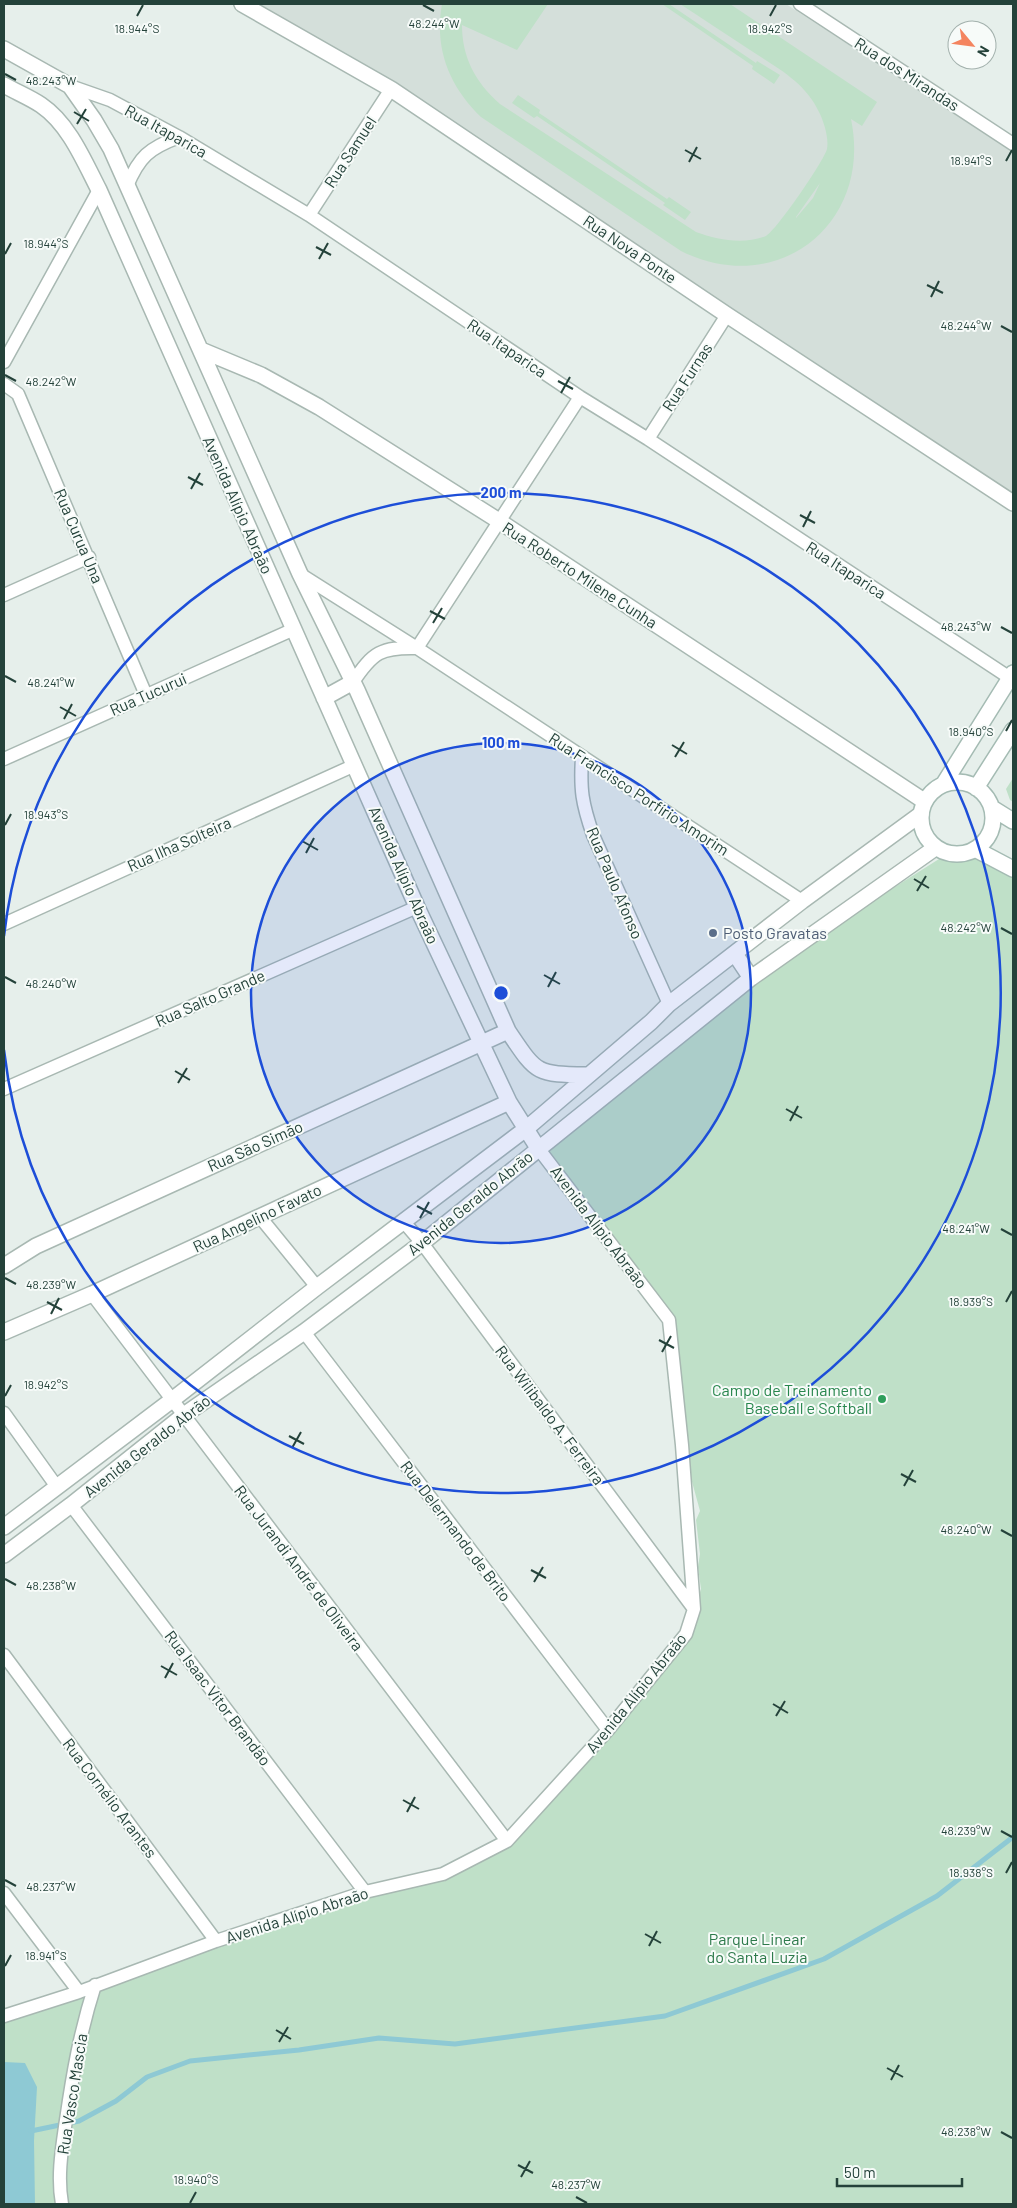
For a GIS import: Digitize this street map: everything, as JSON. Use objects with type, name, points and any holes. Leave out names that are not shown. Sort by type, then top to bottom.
[{"type":"street","name":"Rua Nova Ponte","points":[[242,4],[391,89],[1013,503]]},
{"type":"street","name":"Rua dos Mirandas","points":[[800,4],[1013,144]]},
{"type":"street","name":"Avenida Alípio Abraão","points":[[4,49],[70,86],[94,120],[111,149],[300,574],[353,682],[508,1031],[527,1060],[538,1070],[552,1075],[588,1075]]},
{"type":"street","name":"Avenida Alípio Abraão","points":[[4,85],[42,106],[62,127],[80,152],[99,190],[292,630],[355,765],[417,907],[509,1102],[538,1148],[669,1320],[682,1445],[694,1609],[686,1634],[608,1730],[506,1841],[443,1874],[365,1892],[216,1941],[79,1992],[4,2016]]},
{"type":"street","name":"Rua Itaparica","points":[[70,86],[110,100],[236,169],[580,397],[648,439],[1012,676]]},
{"type":"street","name":"Rua Samuel","points":[[308,215],[391,89]]},
{"type":"street","points":[[127,186],[135,167],[146,152],[178,137]]},
{"type":"street","points":[[4,362],[99,190]]},
{"type":"street","name":"Rua Furnas","points":[[648,439],[727,314]]},
{"type":"street","name":"Rua Roberto Milene Cunha","points":[[201,350],[261,375],[290,390],[499,521],[923,808]]},
{"type":"street","name":"Rua Curua Una","points":[[4,384],[18,394],[89,557],[146,695]]},
{"type":"street","points":[[324,698],[353,682],[374,655],[396,648],[418,648],[580,397]]},
{"type":"street","points":[[4,595],[89,557]]},
{"type":"street","name":"Rua Francisco Porfírio Amorim","points":[[300,574],[418,648],[802,901]]},
{"type":"street","name":"Rua Tucurui","points":[[4,760],[292,630]]},
{"type":"street","name":"Avenida Geraldo Abrão","points":[[4,1527],[172,1400],[317,1286],[527,1128],[651,1022],[668,1004],[923,808],[935,789],[943,785],[1012,676]]},
{"type":"street","points":[[976,788],[1013,730]]},
{"type":"street","name":"Rua Paulo Afonso","points":[[582,757],[580,788],[593,835],[668,1004]]},
{"type":"street","name":"Rua Ilha Solteira","points":[[4,924],[355,765]]},
{"type":"street","points":[[923,808],[923,832],[935,848],[951,855],[964,854],[975,849],[985,841],[991,830],[993,819],[992,808],[986,797],[968,784],[956,782],[943,785]]},
{"type":"street","points":[[992,808],[1013,821]]},
{"type":"street","name":"Avenida Geraldo Abrão","points":[[4,1555],[71,1505],[184,1415],[304,1332],[422,1243],[751,978],[935,848]]},
{"type":"street","points":[[975,849],[1013,869]]},
{"type":"street","name":"Rua Salto Grande","points":[[4,1089],[417,907]]},
{"type":"street","points":[[735,954],[751,978]]},
{"type":"street","name":"Rua São Simão","points":[[4,1266],[36,1246],[508,1031]]},
{"type":"street","name":"Rua Angelino Favato","points":[[4,1332],[92,1294],[509,1102]]},
{"type":"street","points":[[260,1217],[317,1286]]},
{"type":"street","name":"Rua Wilibaldo A. Ferreira","points":[[404,1222],[422,1243],[694,1609]]},
{"type":"street","name":"Rua Jurandi André de Oliveira","points":[[92,1294],[506,1841]]},
{"type":"street","name":"Rua Delermando de Brito","points":[[304,1332],[608,1730]]},
{"type":"street","points":[[4,1413],[57,1486]]},
{"type":"street","name":"Rua Isaac Vitor Brandão","points":[[71,1505],[365,1892]]},
{"type":"street","name":"Rua Cornélio Arantes","points":[[4,1655],[216,1941]]},
{"type":"street","points":[[4,1893],[79,1992]]},
{"type":"street","name":"Rua Vasco Mascia","points":[[62,2204],[61,2159],[73,2066],[82,2026],[95,1985]]},
{"type":"shaded area","points":[[242,4],[786,4],[1013,152],[1013,498],[391,89]]},
{"type":"green space","points":[[442,4],[548,4],[517,50],[462,25],[464,48],[477,78],[500,104],[696,232],[722,239],[740,241],[766,236],[779,222],[818,167],[827,149],[827,135],[821,116],[806,91],[778,68],[680,4],[730,4],[877,102],[862,126],[851,119],[854,157],[847,191],[832,220],[810,242],[783,258],[751,265],[717,263],[681,251],[481,117],[460,92],[446,65],[440,36]],"holes":[[[820,183],[813,198],[796,218]]]},
{"type":"green space","points":[[662,4],[669,4],[756,63],[757,61],[780,75],[774,84],[752,69],[753,66]]},
{"type":"green space","points":[[518,95],[540,110],[539,113],[667,199],[669,197],[691,212],[685,220],[663,205],[665,203],[537,116],[534,118],[512,103]]},
{"type":"green space","points":[[1013,778],[1013,802],[1010,800],[1006,789]]},
{"type":"green space","name":"Parque Linear do Santa Luzia","points":[[975,856],[1013,876],[1013,2204],[4,2204],[4,2016],[216,1941],[443,1874],[506,1841],[686,1634],[701,1589],[698,1567],[700,1554],[696,1520],[700,1511],[682,1445],[669,1320],[538,1148],[751,978],[939,859]]},
{"type":"water","points":[[4,2062],[25,2063],[37,2087],[34,2141],[35,2204],[4,2204]]},
{"type":"waterway","points":[[31,2131],[79,2121],[116,2101],[147,2077],[190,2061],[299,2050],[379,2038],[455,2044],[665,2016],[824,1959],[937,1896],[1013,1837]]},
{"type":"place","name":"Posto Gravatas","points":[[713,933]]},
{"type":"place","name":"Campo de Treinamento Baseball e Softball","points":[[882,1399]]}]
